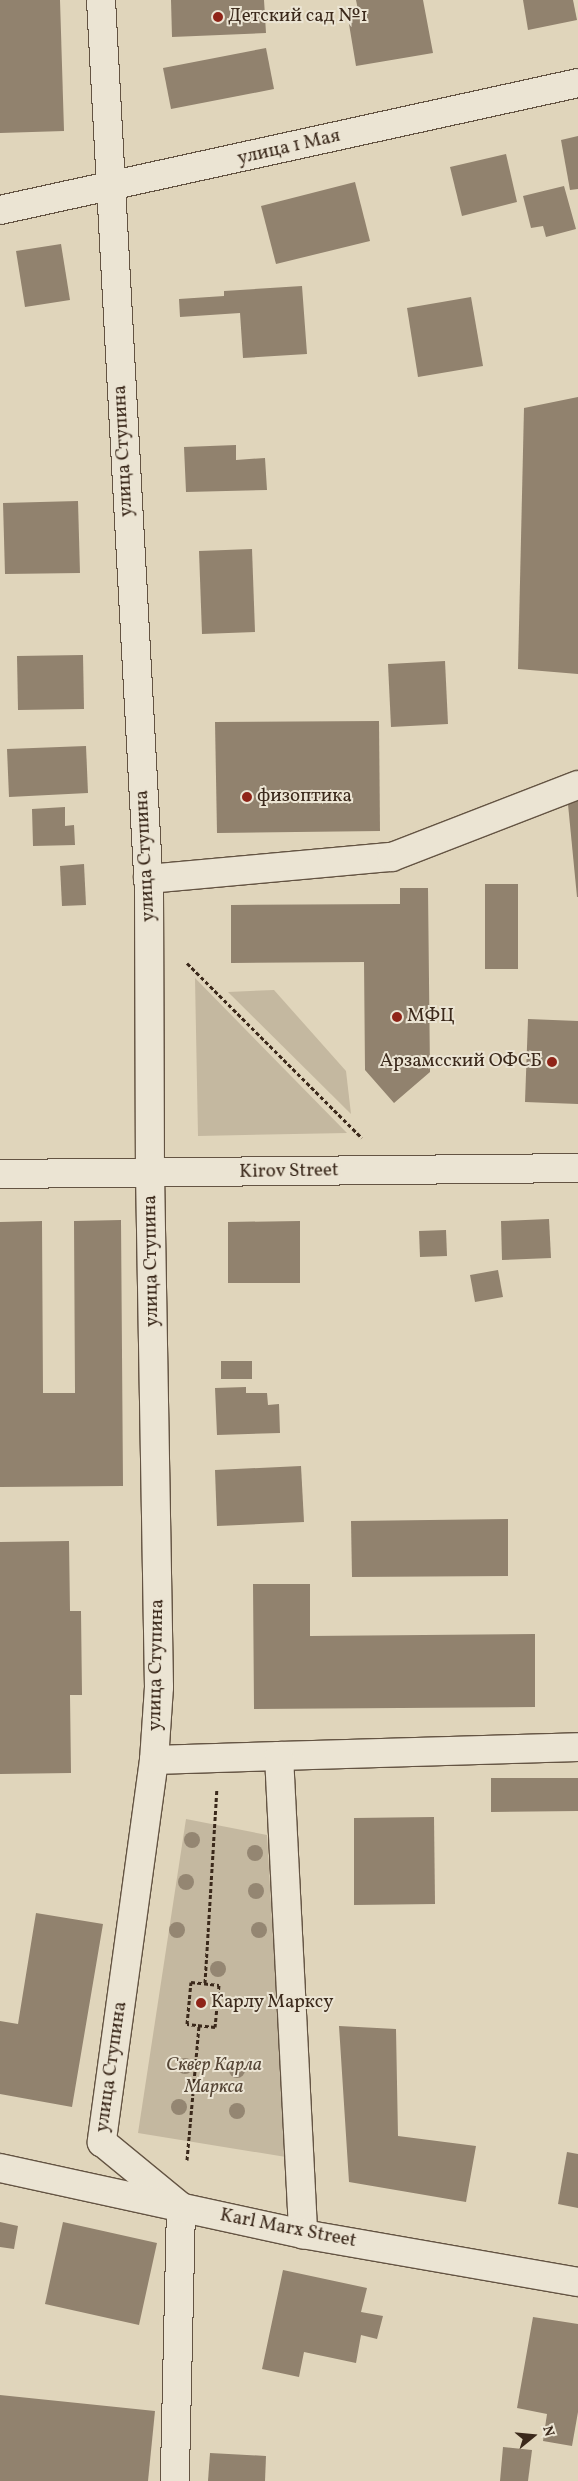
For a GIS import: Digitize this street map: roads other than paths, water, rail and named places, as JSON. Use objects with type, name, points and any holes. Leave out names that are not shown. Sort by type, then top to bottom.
[{"type":"street","name":"улица Ступина","points":[[101,0],[109,187],[148,879],[150,1172],[159,1687],[154,1760],[102,2142],[181,2207]]},
{"type":"street","name":"улица 1 Мая","points":[[0,210],[578,83]]},
{"type":"street","points":[[148,879],[392,857],[578,785]]},
{"type":"street","name":"Kirov Street","points":[[0,1174],[578,1168]]},
{"type":"street","points":[[154,1760],[578,1747]]},
{"type":"street","points":[[279,1756],[303,2234]]},
{"type":"street","name":"Karl Marx Street","points":[[0,2168],[303,2234],[578,2282]]},
{"type":"street","points":[[176,2481],[181,2207]]},
{"type":"place","name":"Детский сад №1","points":[[218,17]]},
{"type":"place","name":"физоптика","points":[[247,797]]},
{"type":"place","name":"МФЦ","points":[[397,1017]]},
{"type":"place","name":"Арзамсский ОФСБ","points":[[552,1062]]},
{"type":"place","name":"Карлу Марксу","points":[[201,2003]]},
{"type":"park label","name":"Сквер Карла Маркса","points":[[214,2077]]}]
